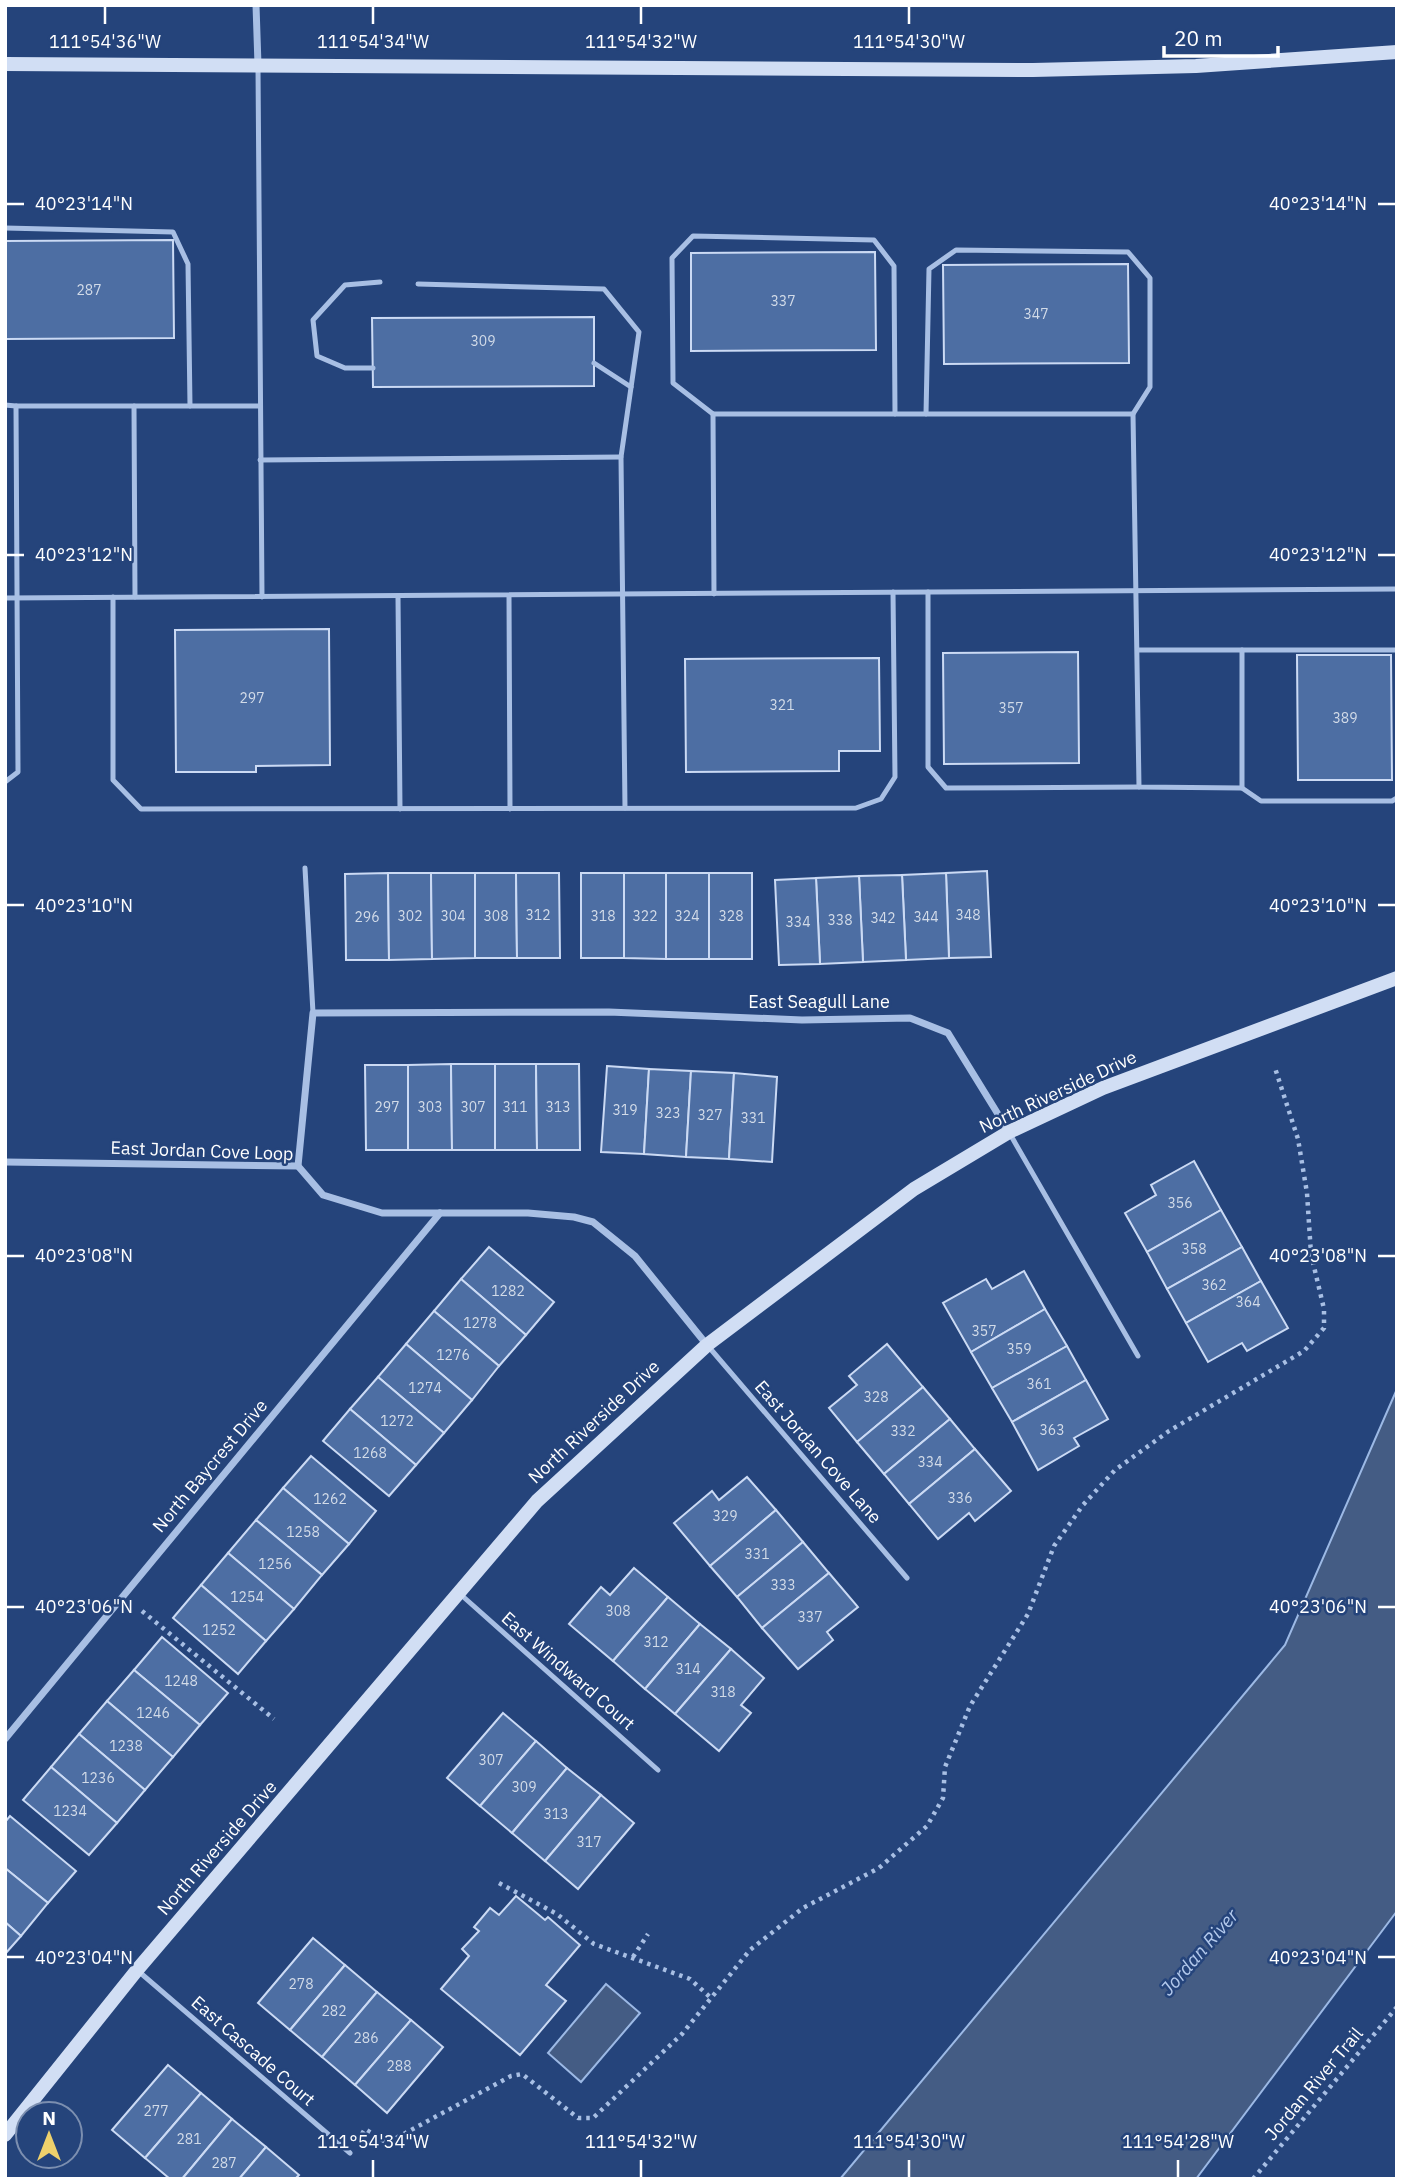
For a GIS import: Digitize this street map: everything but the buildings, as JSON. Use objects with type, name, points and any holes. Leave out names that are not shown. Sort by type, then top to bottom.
[{"type":"street","points":[[257,5],[258,65]]},
{"type":"street","points":[[5,64],[1033,70],[1196,66],[1397,52]]},
{"type":"street","name":"North Riverside Drive","points":[[5,2135],[137,1970],[537,1501],[707,1345],[914,1189],[1009,1132],[1103,1088],[1397,978]]},
{"type":"street","name":"East Seagull Lane","points":[[313,1013],[609,1012],[802,1020],[910,1018],[948,1033],[1009,1132]]},
{"type":"street","points":[[298,1166],[313,1013]]},
{"type":"street","name":"East Jordan Cove Loop","points":[[5,1162],[298,1166],[323,1195],[382,1213],[528,1213],[574,1217],[593,1222],[635,1256],[707,1345]]},
{"type":"street","name":"North Baycrest Drive","points":[[5,1738],[440,1213]]},
{"type":"lane","points":[[258,65],[262,597]]},
{"type":"lane","points":[[5,228],[173,232],[188,264],[190,406]]},
{"type":"lane","points":[[895,414],[894,266],[874,240],[693,236],[672,258],[673,383],[713,414],[895,414],[1133,414]]},
{"type":"lane","points":[[926,414],[929,269],[956,250],[1128,251],[1150,278],[1150,387],[1133,414],[1139,787]]},
{"type":"lane","points":[[373,368],[345,368],[317,356],[313,320],[345,285],[380,282]]},
{"type":"lane","points":[[418,284],[604,289],[639,332],[621,457],[625,808]]},
{"type":"lane","points":[[594,363],[631,387]]},
{"type":"lane","points":[[5,405],[260,406]]},
{"type":"lane","points":[[5,782],[18,772],[16,406]]},
{"type":"lane","points":[[134,406],[135,597]]},
{"type":"lane","points":[[713,414],[714,594]]},
{"type":"lane","points":[[260,460],[621,457]]},
{"type":"lane","points":[[5,598],[1397,589]]},
{"type":"lane","points":[[113,597],[113,780],[141,809],[856,808],[881,799],[895,777],[893,592]]},
{"type":"lane","points":[[928,592],[928,767],[946,788],[1242,788],[1261,801],[1392,801],[1397,798]]},
{"type":"lane","points":[[509,596],[510,809]]},
{"type":"lane","points":[[398,597],[400,809]]},
{"type":"lane","points":[[1138,650],[1397,650]]},
{"type":"lane","points":[[1242,650],[1242,788]]},
{"type":"lane","points":[[305,868],[313,1013]]},
{"type":"lane","name":"East Seagull Lane","points":[[1009,1132],[1138,1356]]},
{"type":"lane","name":"East Jordan Cove Lane","points":[[707,1345],[907,1578]]},
{"type":"lane","name":"East Windward Court","points":[[459,1594],[658,1770]]},
{"type":"lane","name":"East Cascade Court","points":[[137,1970],[350,2153]]},
{"type":"path","points":[[350,2153],[365,2129],[387,2143],[512,2076],[522,2074],[578,2118],[593,2118],[682,2034],[750,1950],[803,1909],[879,1868],[927,1826],[943,1798],[945,1767],[970,1706],[1028,1614],[1054,1546],[1091,1496],[1115,1470],[1158,1439],[1304,1351],[1324,1328],[1324,1309],[1311,1254],[1307,1193],[1298,1139],[1275,1068]]},
{"type":"path","points":[[142,1611],[274,1719]]},
{"type":"path","points":[[499,1883],[557,1914],[594,1944],[690,1979],[711,1998]]},
{"type":"path","points":[[633,1957],[648,1934]]},
{"type":"path","name":"Jordan River Trail","points":[[1253,2179],[1397,2007]]},
{"type":"water","name":"Jordan River","points":[[1397,1389],[1397,1911],[1196,2179],[840,2179],[1285,1645]]},
{"type":"water","points":[[606,1984],[640,2013],[581,2082],[548,2053]]}]
